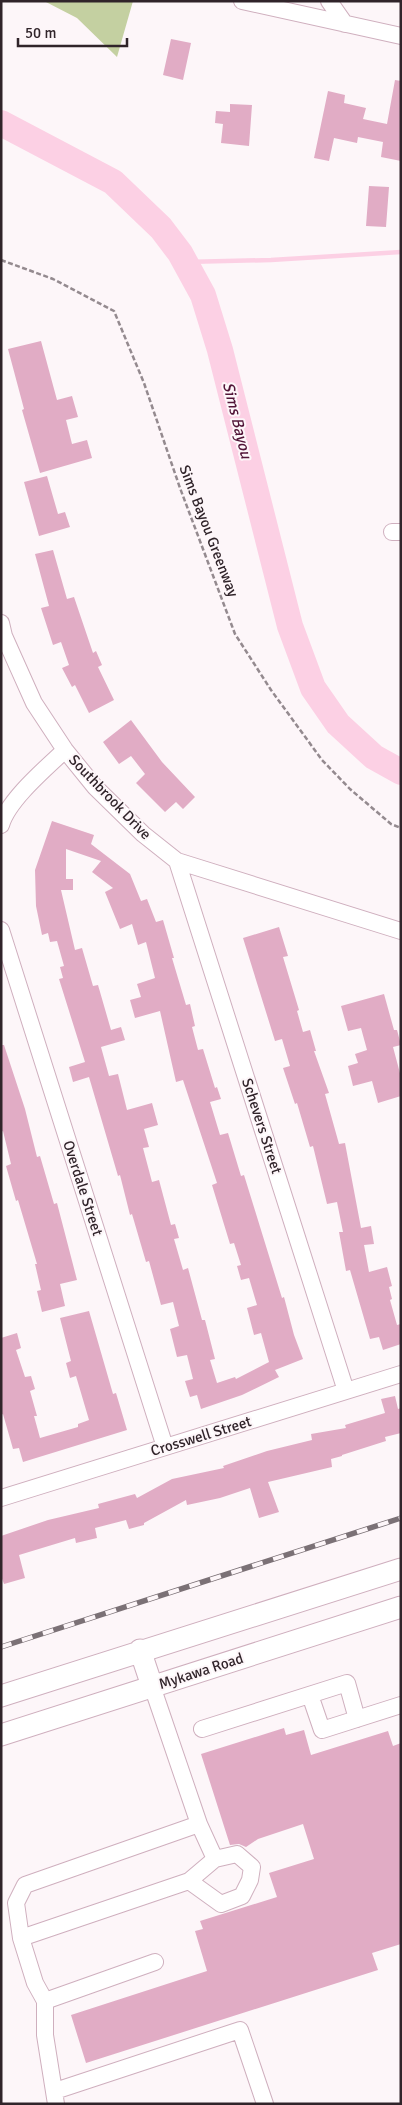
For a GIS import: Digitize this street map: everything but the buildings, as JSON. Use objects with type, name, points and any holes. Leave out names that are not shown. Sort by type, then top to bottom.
[{"type":"main road","points":[[1,1696],[140,1650],[216,1628],[401,1569]]},
{"type":"main road","name":"Mykawa Road","points":[[1,1734],[401,1607]]},
{"type":"main road","points":[[140,1650],[152,1686]]},
{"type":"street","points":[[242,1],[401,36]]},
{"type":"street","points":[[329,1],[345,24]]},
{"type":"street","name":"Southbrook Drive","points":[[1,623],[4,636],[34,703],[65,750],[96,787],[143,834],[177,861],[401,931]]},
{"type":"street","points":[[1,825],[3,818],[26,787],[65,750]]},
{"type":"street","name":"Schevers Street","points":[[177,861],[346,1391]]},
{"type":"street","name":"Overdale Street","points":[[1,930],[165,1447]]},
{"type":"street","name":"Crosswell Street","points":[[1,1498],[401,1374]]},
{"type":"street","points":[[202,1729],[347,1684],[357,1718]]},
{"type":"street","points":[[152,1686],[199,1824],[215,1859]]},
{"type":"street","points":[[310,1695],[322,1730],[401,1705]]},
{"type":"street","points":[[199,1824],[25,1885],[16,1903],[21,1938],[35,1983],[45,2001],[45,2035],[55,2098],[240,2030],[266,2104]]},
{"type":"street","points":[[21,1938],[189,1881],[215,1859],[237,1854],[252,1867],[250,1880],[242,1896],[221,1904],[189,1881]]},
{"type":"street","points":[[45,2001],[155,1962]]},
{"type":"path","name":"Sims Bayou Greenway","points":[[1,260],[53,279],[114,311],[144,383],[180,488],[235,634],[271,690],[322,760],[350,789],[391,824],[401,828]]},
{"type":"green space","points":[[44,1],[133,1],[117,57],[77,18]]},
{"type":"waterway","name":"Sims Bayou","points":[[1,123],[113,182],[161,228],[180,253],[203,295],[220,350],[290,626],[313,688],[338,724],[374,757],[401,772]]},
{"type":"waterway","points":[[185,262],[271,260],[401,252]]},
{"type":"railway","points":[[1,1647],[401,1518]]}]
